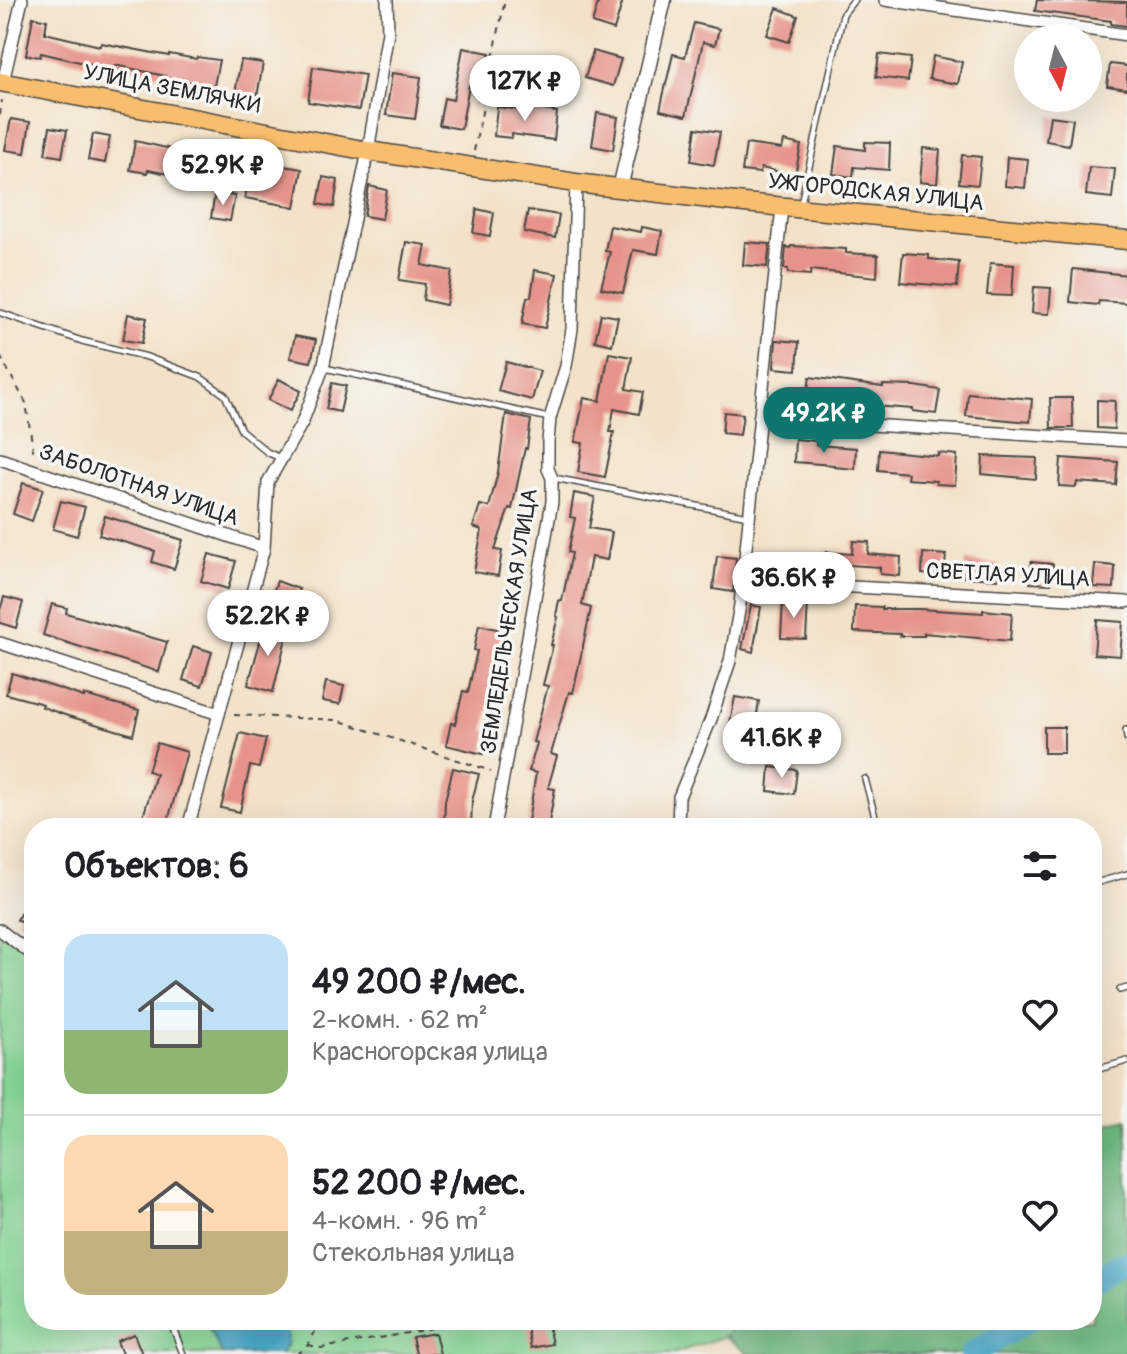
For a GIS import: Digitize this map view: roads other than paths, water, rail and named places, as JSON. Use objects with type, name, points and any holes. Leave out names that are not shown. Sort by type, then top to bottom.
[{"type":"main road","name":"УЛИЦА ЗЕМЛЯЧКИ","points":[[2,88],[471,168],[620,188]]},
{"type":"main road","name":"УЖГОРОДСКАЯ УЛИЦА","points":[[620,188],[791,208],[1127,240]]},
{"type":"street","points":[[2,88],[22,0]]},
{"type":"street","points":[[191,818],[264,548],[268,482],[302,423],[323,368],[368,151],[388,32],[387,0]]},
{"type":"street","points":[[620,188],[664,0]]},
{"type":"street","points":[[885,0],[1127,35]]},
{"type":"street","name":"ЗЕМЛЕДЕЛЬЧЕСКАЯ УЛИЦА","points":[[496,818],[552,502],[552,478],[548,469],[550,418],[566,366],[572,329],[576,183]]},
{"type":"street","points":[[678,818],[679,797],[711,719],[730,661],[743,581],[759,418],[791,208]]},
{"type":"street","points":[[759,418],[1127,441]]},
{"type":"street","name":"ЗАБОЛОТНАЯ УЛИЦА","points":[[0,459],[264,548]]},
{"type":"street","name":"СВЕТЛАЯ УЛИЦА","points":[[743,581],[1127,602]]},
{"type":"street","points":[[0,643],[219,714]]},
{"type":"street","points":[[0,930],[24,948]]},
{"type":"lane","points":[[791,208],[843,14],[854,0]]},
{"type":"lane","points":[[1,313],[82,341],[147,357],[200,377],[225,395],[241,430],[267,452],[281,459]]},
{"type":"lane","points":[[323,368],[550,418]]},
{"type":"lane","points":[[552,478],[749,516]]},
{"type":"lane","points":[[1126,730],[1127,738]]},
{"type":"lane","points":[[865,779],[875,818]]},
{"type":"lane","points":[[1102,881],[1127,874]]},
{"type":"lane","points":[[1102,1068],[1127,1061]]},
{"type":"lane","points":[[174,1330],[183,1354]]},
{"type":"water","points":[[210,1330],[287,1330],[286,1346],[280,1354],[222,1354]]},
{"type":"waterway","points":[[1102,1276],[1127,1263]]},
{"type":"waterway","points":[[972,1354],[1012,1330]]}]
